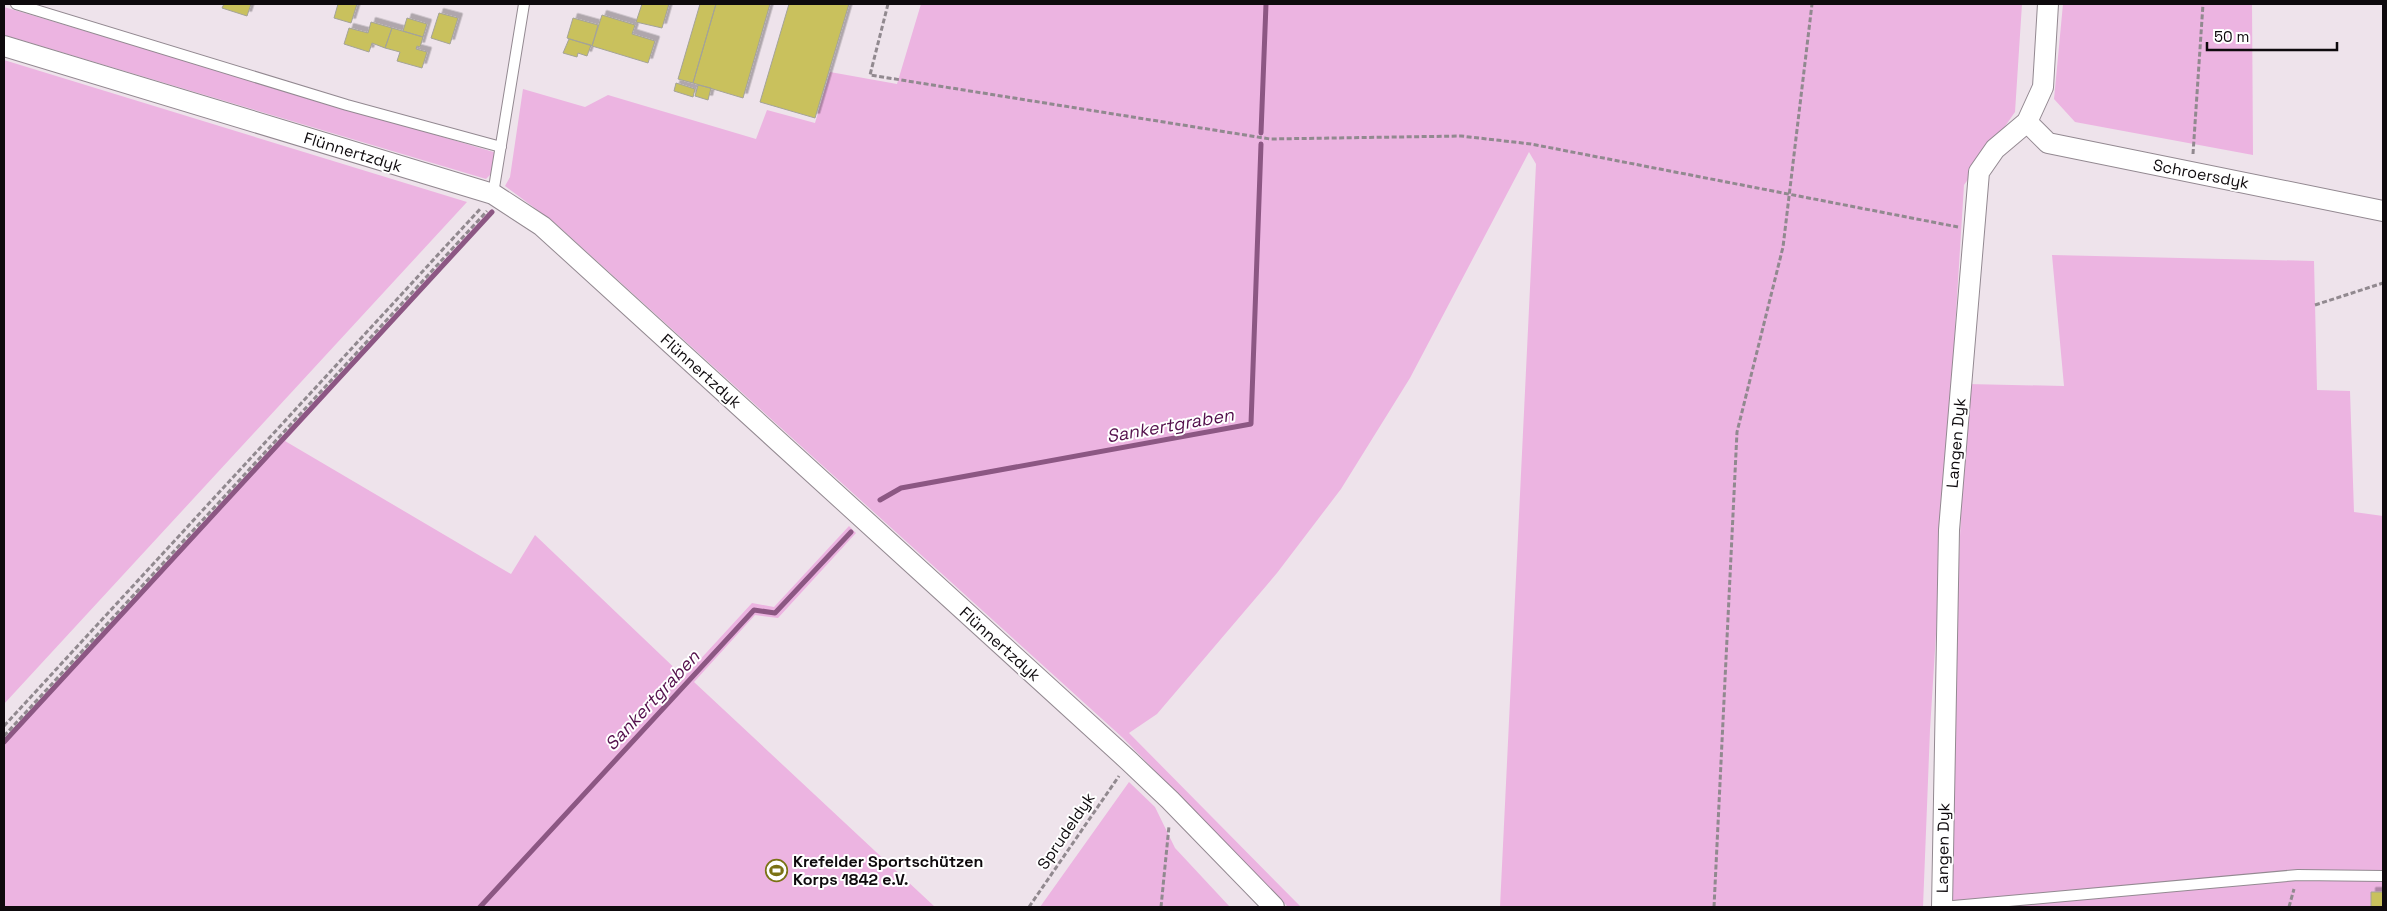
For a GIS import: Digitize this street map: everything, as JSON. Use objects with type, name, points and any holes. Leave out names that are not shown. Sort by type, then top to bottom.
[{"type":"street","name":"Langen Dyk","points":[[1942,907],[1949,530],[1979,172],[1995,149],[2027,122],[2043,87],[2048,4]]},
{"type":"street","name":"Flünnertzdyk","points":[[4,46],[494,194],[542,226],[1170,800],[1274,907]]},
{"type":"street","name":"Schroersdyk","points":[[2027,122],[2048,143],[2383,211]]},
{"type":"lane","points":[[16,4],[347,105],[501,147]]},
{"type":"lane","points":[[494,194],[524,4]]},
{"type":"lane","points":[[1942,907],[2298,875],[2383,876]]},
{"type":"path","points":[[888,4],[870,75],[1270,139],[1461,136],[1531,144],[1789,192],[1951,226],[1974,228]]},
{"type":"path","points":[[1714,907],[1737,432],[1783,247],[1812,4]]},
{"type":"path","points":[[2191,172],[2202,4]]},
{"type":"path","points":[[4,726],[494,194]]},
{"type":"path","points":[[4,736],[490,208],[494,194]]},
{"type":"path","points":[[2315,305],[2383,283]]},
{"type":"path","name":"Sprudeldyk","points":[[1029,907],[1124,769]]},
{"type":"path","points":[[1161,907],[1170,800]]},
{"type":"path","points":[[2289,907],[2298,875]]},
{"type":"shaded area","points":[[921,4],[2022,4],[2015,112],[1964,185],[1930,730],[1923,907],[1500,907],[1536,164],[1529,152],[1410,378],[1341,489],[1277,573],[1157,714],[1129,733],[1301,907],[1288,907],[1123,738],[555,223],[505,186],[510,177],[523,89],[585,107],[608,95],[756,139],[767,110],[815,123],[830,72],[897,84]]},
{"type":"shaded area","points":[[2063,4],[2252,4],[2253,155],[2075,122],[2054,99]]},
{"type":"shaded area","points":[[4,7],[497,153],[494,171],[486,179],[4,35]]},
{"type":"shaded area","points":[[4,60],[467,202],[4,704]]},
{"type":"shaded area","points":[[490,210],[494,212],[285,441],[511,574],[535,535],[684,677],[752,603],[774,607],[849,526],[856,533],[778,618],[755,615],[694,682],[935,907],[4,907],[4,739]]},
{"type":"shaded area","points":[[2052,255],[2314,261],[2317,390],[2350,391],[2354,512],[2383,516],[2383,907],[1943,907],[1967,384],[2064,386]]},
{"type":"shaded area","points":[[1129,782],[1155,807],[1175,848],[1230,907],[1040,907]]},
{"type":"building","points":[[224,4],[251,4],[247,16],[222,8]]},
{"type":"building","points":[[338,4],[357,4],[351,23],[334,18]]},
{"type":"building","points":[[642,4],[669,4],[662,28],[636,22]]},
{"type":"building","points":[[700,4],[716,4],[693,83],[678,79]]},
{"type":"building","points":[[716,4],[770,4],[743,98],[693,83]]},
{"type":"building","points":[[789,4],[849,4],[815,118],[760,102]]},
{"type":"building","points":[[439,13],[458,18],[450,44],[431,38]]},
{"type":"building","points":[[602,15],[635,25],[632,34],[655,41],[648,63],[592,46]]},
{"type":"building","points":[[407,18],[427,24],[423,37],[403,31]]},
{"type":"building","points":[[573,18],[598,25],[592,46],[567,38]]},
{"type":"building","points":[[371,22],[392,28],[385,48],[372,43],[369,52],[344,44],[349,28],[368,33]]},
{"type":"building","points":[[392,28],[423,37],[420,47],[417,46],[416,49],[427,52],[422,68],[397,61],[400,52],[385,48]]},
{"type":"building","points":[[569,39],[591,45],[587,56],[578,53],[577,57],[563,53]]},
{"type":"building","points":[[676,83],[695,89],[693,97],[674,91]]},
{"type":"building","points":[[698,85],[711,88],[708,100],[695,96]]},
{"type":"building","points":[[2371,892],[2383,892],[2383,907],[2371,907]]},
{"type":"waterway","name":"Sankertgraben","points":[[1261,133],[1266,4]]},
{"type":"waterway","name":"Sankertgraben","points":[[880,500],[901,488],[1251,424],[1261,144]]},
{"type":"waterway","points":[[4,742],[492,212]]},
{"type":"waterway","name":"Sankertgraben","points":[[480,907],[754,610],[775,613],[851,532]]},
{"type":"place","name":"Krefelder Sportschützen Korps 1842 e.V.","points":[[777,870]]}]
